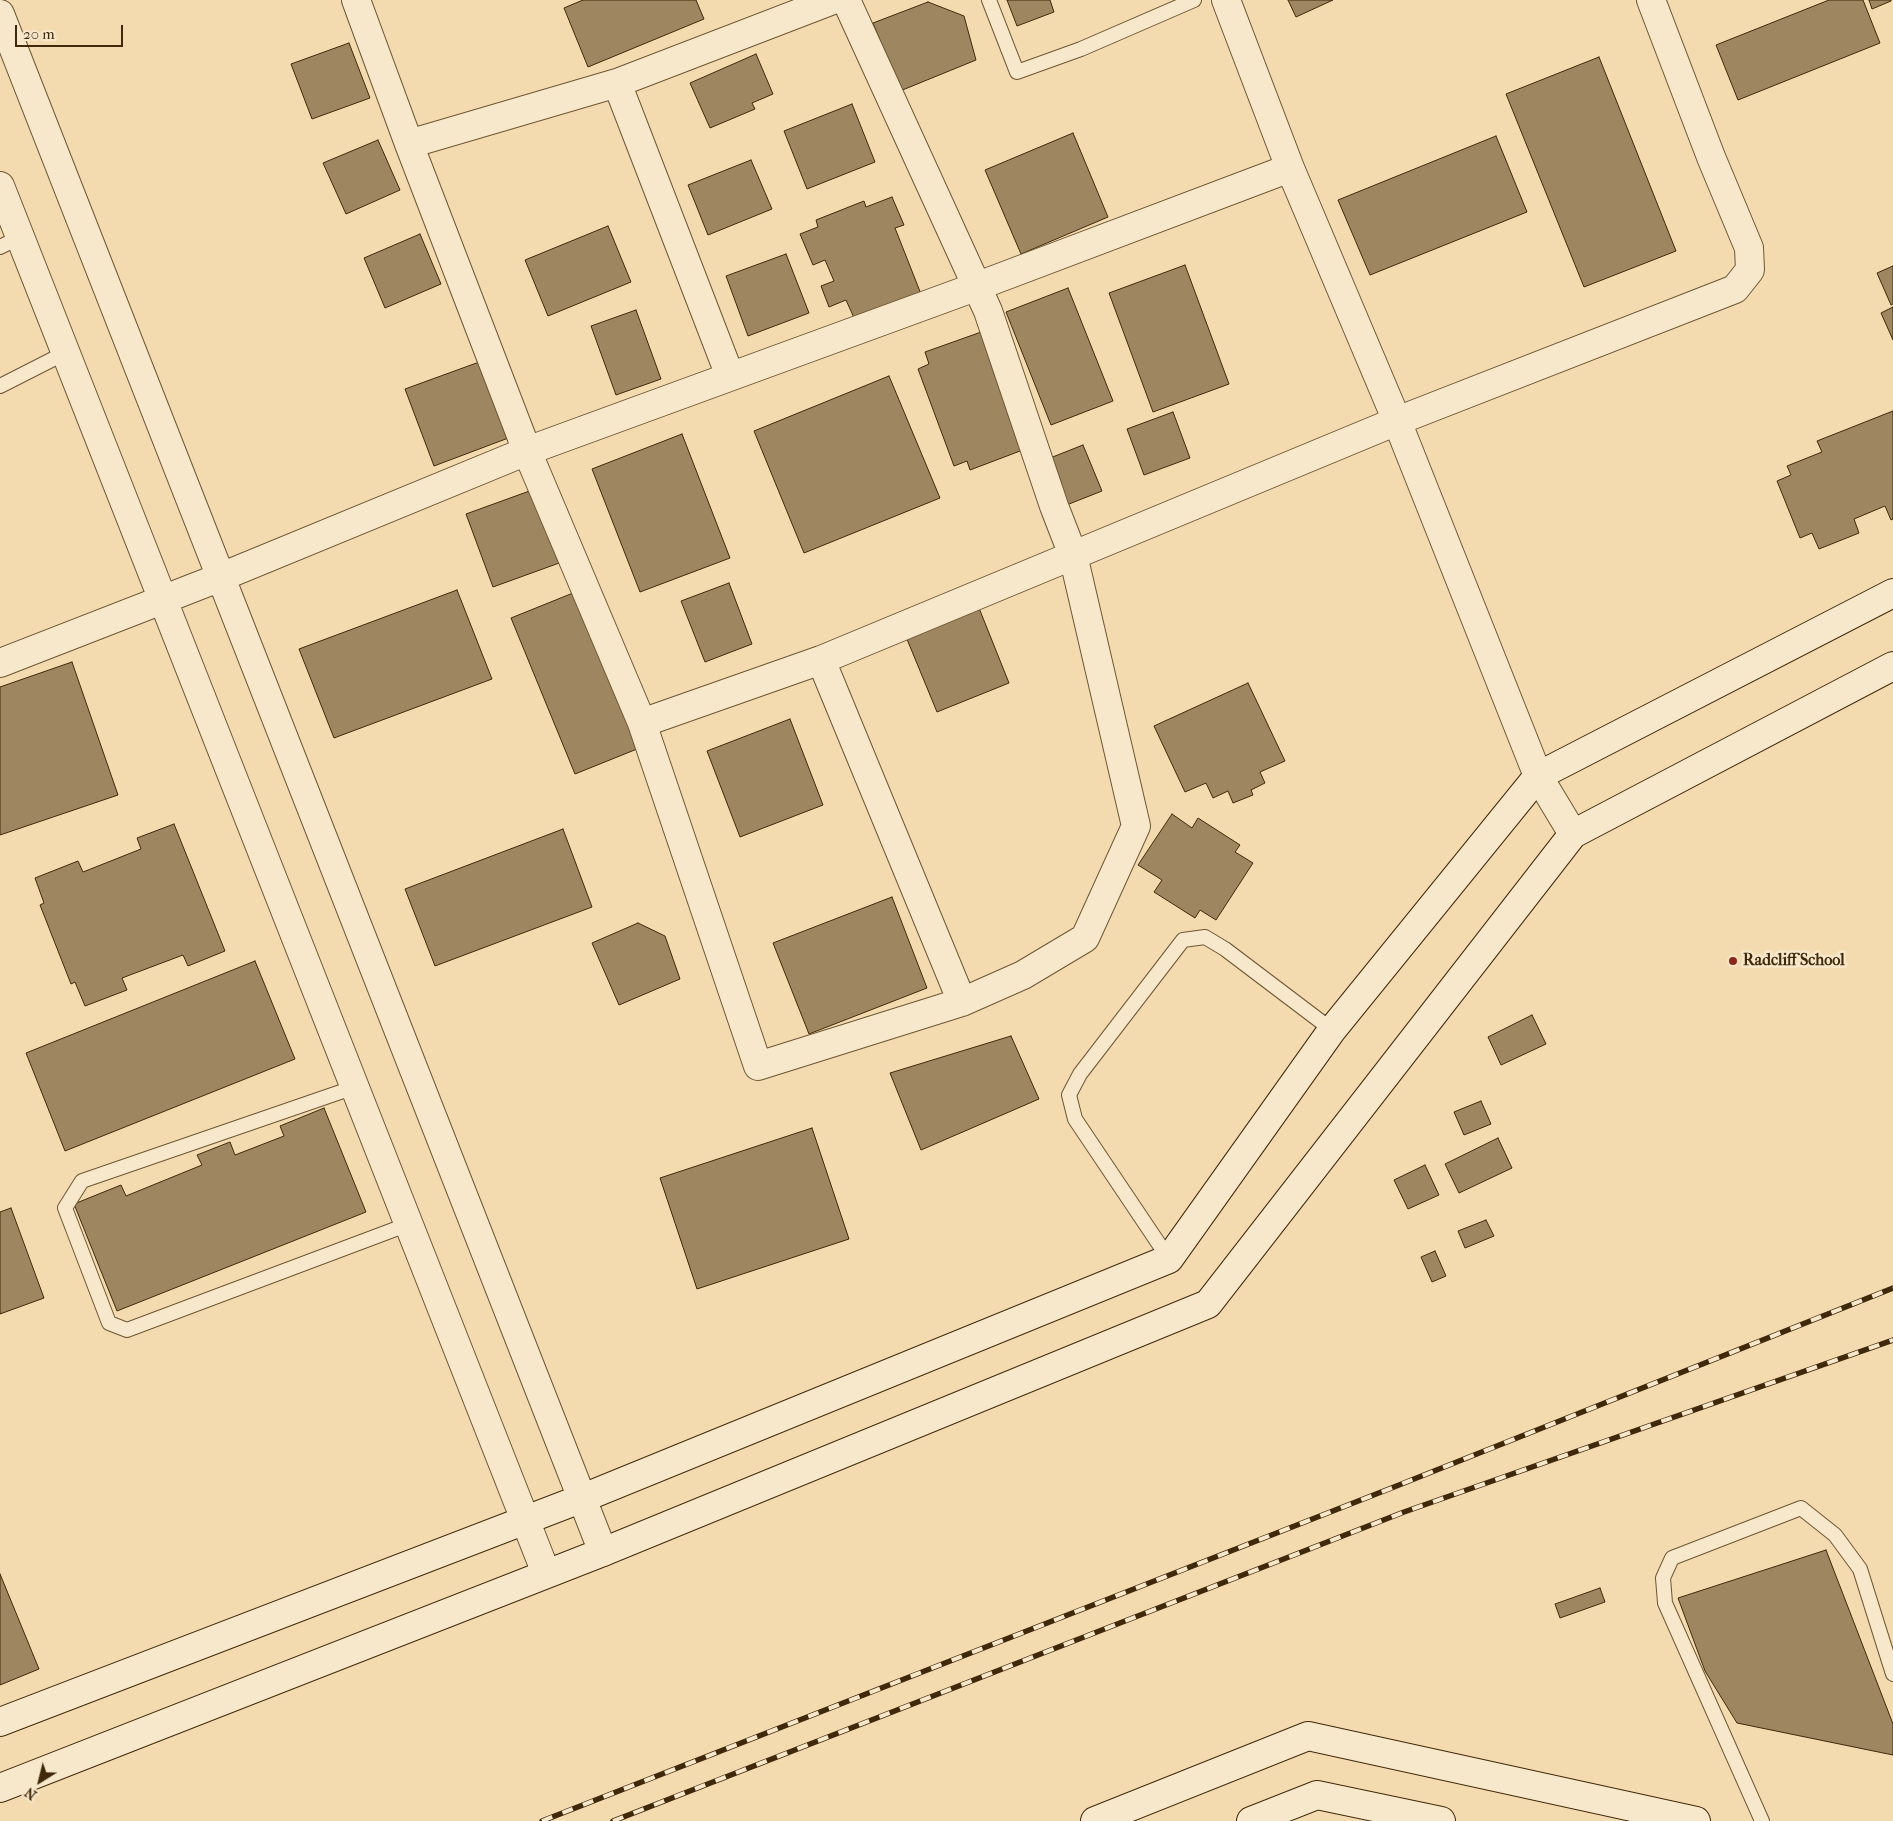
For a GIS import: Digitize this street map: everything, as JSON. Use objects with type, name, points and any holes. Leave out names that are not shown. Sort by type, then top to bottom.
[{"type":"street","points":[[356,0],[409,144],[527,450],[642,723],[758,1066],[962,1002],[1023,975],[1085,938],[1136,826],[1073,555],[1054,506],[978,286],[846,0]]},
{"type":"street","points":[[409,144],[617,83],[833,0]]},
{"type":"street","points":[[1226,0],[1290,168],[1397,421],[1538,776],[1573,834]]},
{"type":"street","points":[[642,723],[821,660],[1397,421],[1735,289],[1750,270],[1749,248],[1651,0]]},
{"type":"street","points":[[0,14],[603,1552]]},
{"type":"street","points":[[617,83],[730,376]]},
{"type":"street","points":[[0,663],[221,577],[527,450],[978,286],[1290,168]]},
{"type":"street","points":[[0,186],[8,229],[65,353],[546,1573]]},
{"type":"street","points":[[0,1722],[583,1498],[1169,1259],[1332,1030],[1538,776],[1893,593]]},
{"type":"street","points":[[821,660],[962,1002]]},
{"type":"street","points":[[0,1788],[603,1552],[1208,1304],[1573,834],[1893,666]]},
{"type":"street","points":[[1095,1821],[1308,1736],[1696,1821]]},
{"type":"street","points":[[1251,1821],[1317,1795],[1441,1821]]},
{"type":"lane","points":[[989,0],[1017,72],[1081,49],[1194,0]]},
{"type":"lane","points":[[0,386],[65,353]]},
{"type":"lane","points":[[1169,1259],[1075,1119],[1069,1095],[1080,1074],[1183,940],[1205,937],[1212,941],[1332,1030]]},
{"type":"lane","points":[[355,1087],[82,1181],[65,1208],[109,1323],[127,1330],[409,1224]]},
{"type":"lane","points":[[1762,1821],[1665,1603],[1663,1578],[1672,1558],[1801,1508],[1835,1535],[1860,1569],[1893,1674]]},
{"type":"building","points":[[583,0],[696,0],[704,19],[588,67],[564,8]]},
{"type":"building","points":[[1007,0],[1050,0],[1054,12],[1017,26]]},
{"type":"building","points":[[1288,0],[1333,0],[1296,17]]},
{"type":"building","points":[[1829,0],[1863,0],[1880,43],[1738,100],[1716,45]]},
{"type":"building","points":[[1869,0],[1891,0],[1891,1],[1872,9]]},
{"type":"building","points":[[928,2],[964,16],[976,60],[900,91],[873,23]]},
{"type":"building","points":[[349,43],[370,98],[312,119],[291,64]]},
{"type":"building","points":[[756,54],[773,94],[752,103],[755,109],[710,128],[690,83]]},
{"type":"building","points":[[1599,57],[1676,251],[1584,287],[1506,94]]},
{"type":"building","points":[[852,104],[875,162],[807,189],[784,131]]},
{"type":"building","points":[[1073,133],[1108,217],[1021,254],[985,170]]},
{"type":"building","points":[[1496,136],[1527,212],[1370,275],[1338,200]]},
{"type":"building","points":[[378,140],[400,190],[346,214],[323,163]]},
{"type":"building","points":[[751,160],[772,209],[708,235],[688,185]]},
{"type":"building","points":[[892,197],[904,225],[895,228],[921,294],[855,320],[846,300],[829,307],[821,286],[834,281],[825,260],[813,265],[800,234],[818,227],[816,220],[864,201],[866,207]]},
{"type":"building","points":[[608,226],[631,282],[548,316],[525,260]]},
{"type":"building","points":[[420,234],[441,284],[385,308],[364,258]]},
{"type":"building","points":[[786,254],[809,313],[748,336],[726,276]]},
{"type":"building","points":[[1185,265],[1229,384],[1153,412],[1109,293]]},
{"type":"building","points":[[1893,266],[1893,304],[1891,305],[1877,273]]},
{"type":"building","points":[[1068,288],[1113,401],[1051,425],[1006,312]]},
{"type":"building","points":[[1893,307],[1893,340],[1881,313]]},
{"type":"building","points":[[636,310],[661,379],[616,395],[591,326]]},
{"type":"building","points":[[984,331],[1028,448],[970,470],[967,461],[954,466],[918,369],[929,364],[925,352]]},
{"type":"building","points":[[482,361],[511,437],[434,466],[405,389]]},
{"type":"building","points":[[889,376],[940,498],[804,553],[754,431]]},
{"type":"building","points":[[1893,411],[1893,519],[1891,520],[1885,506],[1854,519],[1859,533],[1819,549],[1812,533],[1800,538],[1777,481],[1791,475],[1787,466],[1822,452],[1817,441]]},
{"type":"building","points":[[1173,412],[1190,458],[1144,475],[1127,429]]},
{"type":"building","points":[[682,434],[730,558],[640,592],[592,469]]},
{"type":"building","points":[[1083,445],[1102,491],[1064,506],[1045,460]]},
{"type":"building","points":[[535,489],[562,562],[493,587],[466,514]]},
{"type":"building","points":[[729,583],[752,644],[705,662],[681,601]]},
{"type":"building","points":[[457,590],[492,679],[334,738],[299,649]]},
{"type":"building","points":[[578,591],[642,747],[575,774],[511,618]]},
{"type":"building","points":[[977,603],[1009,683],[937,712],[904,632]]},
{"type":"building","points":[[72,662],[118,795],[0,835],[0,687]]},
{"type":"building","points":[[1248,683],[1285,761],[1260,772],[1265,783],[1251,790],[1253,795],[1233,803],[1228,791],[1213,798],[1206,783],[1185,792],[1154,726]]},
{"type":"building","points":[[790,719],[823,805],[740,837],[707,751]]},
{"type":"building","points":[[1172,814],[1192,828],[1198,818],[1240,845],[1235,852],[1253,863],[1216,920],[1200,910],[1195,918],[1154,892],[1162,880],[1138,865]]},
{"type":"building","points":[[174,824],[225,951],[188,966],[183,955],[122,978],[127,990],[85,1006],[75,982],[71,984],[40,905],[44,903],[35,878],[78,861],[83,872],[141,849],[137,838]]},
{"type":"building","points":[[563,829],[592,907],[435,966],[405,889]]},
{"type":"building","points":[[892,897],[927,988],[809,1034],[773,943]]},
{"type":"building","points":[[638,923],[665,936],[680,979],[619,1005],[592,943]]},
{"type":"building","points":[[255,961],[295,1059],[65,1151],[26,1053]]},
{"type":"building","points":[[1532,1015],[1546,1044],[1501,1065],[1488,1037]]},
{"type":"building","points":[[1011,1036],[1039,1099],[921,1150],[890,1073]]},
{"type":"building","points":[[1481,1101],[1491,1124],[1464,1135],[1454,1112]]},
{"type":"building","points":[[324,1108],[366,1212],[117,1311],[74,1204],[121,1185],[126,1196],[202,1165],[197,1155],[230,1142],[235,1155],[284,1136],[280,1126]]},
{"type":"building","points":[[812,1128],[849,1239],[697,1289],[660,1178]]},
{"type":"building","points":[[1498,1138],[1512,1168],[1459,1193],[1445,1164]]},
{"type":"building","points":[[1425,1165],[1439,1195],[1408,1209],[1394,1180]]},
{"type":"building","points":[[11,1208],[44,1298],[0,1314],[0,1212]]},
{"type":"building","points":[[1486,1220],[1494,1236],[1465,1248],[1458,1231]]},
{"type":"building","points":[[1435,1251],[1446,1276],[1432,1282],[1421,1257]]},
{"type":"building","points":[[1826,1550],[1893,1724],[1893,1755],[1737,1723],[1705,1671],[1678,1598]]},
{"type":"building","points":[[0,1574],[39,1669],[0,1685]]},
{"type":"building","points":[[1600,1588],[1605,1602],[1560,1618],[1555,1604]]},
{"type":"railway","points":[[542,1821],[1394,1487],[1893,1288]]},
{"type":"railway","points":[[613,1821],[1404,1512],[1893,1340]]},
{"type":"place","name":"Radcliff School","points":[[1733,961]]}]
